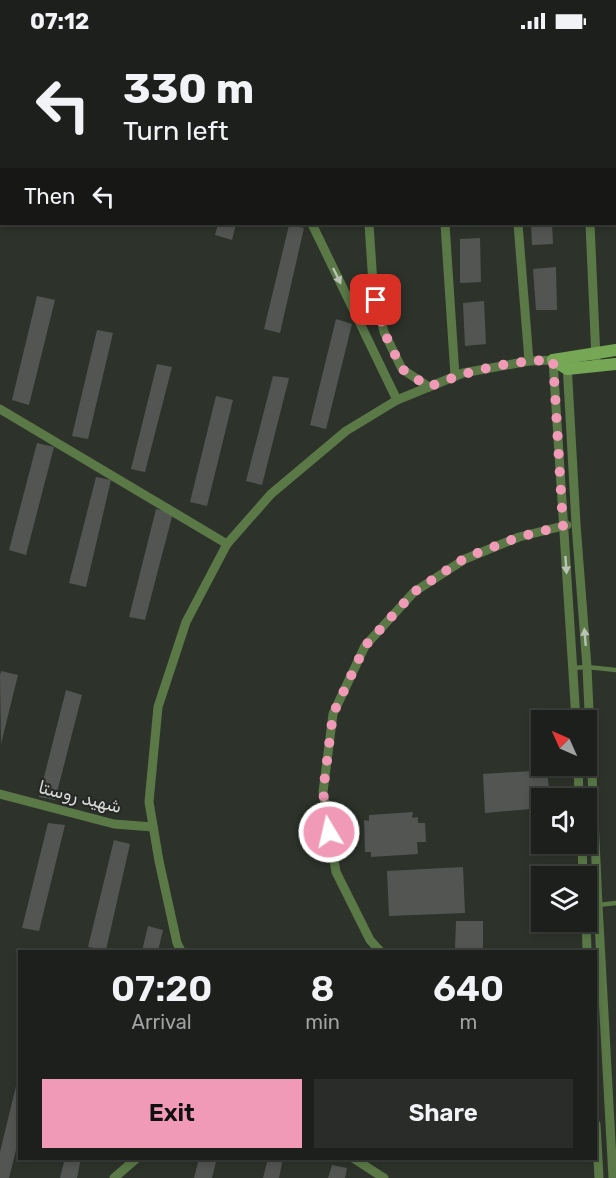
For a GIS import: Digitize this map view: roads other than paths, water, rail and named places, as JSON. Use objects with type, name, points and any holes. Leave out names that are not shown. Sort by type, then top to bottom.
[{"type":"street","points":[[312,225],[397,400]]},
{"type":"street","points":[[369,225],[373,285],[384,332],[402,369],[429,387]]},
{"type":"street","points":[[445,225],[455,376]]},
{"type":"street","points":[[518,225],[529,361]]},
{"type":"street","points":[[590,225],[597,366]]},
{"type":"street","points":[[567,363],[596,353],[616,350]]},
{"type":"street","points":[[553,360],[575,710]]},
{"type":"street","points":[[180,950],[161,871],[149,802],[158,707],[186,622],[227,544],[271,494],[338,438],[397,400],[463,373],[529,361],[553,360],[597,366],[616,364]]},
{"type":"street","points":[[567,363],[587,667],[598,905],[601,1055],[613,1178]]},
{"type":"street","points":[[0,409],[227,544]]},
{"type":"street","points":[[379,950],[370,940],[336,873],[323,792],[333,714],[365,646],[414,592],[465,558],[519,537],[576,524]]},
{"type":"street","name":"شهید روستا","points":[[0,794],[114,824],[153,827]]},
{"type":"street","points":[[586,932],[587,950]]},
{"type":"street","points":[[597,1151],[598,1178]]},
{"type":"street","points":[[114,1178],[135,1160]]},
{"type":"street","points":[[356,1160],[384,1178]]},
{"type":"lane","points":[[573,668],[616,670]]},
{"type":"lane","points":[[598,905],[616,903]]}]
